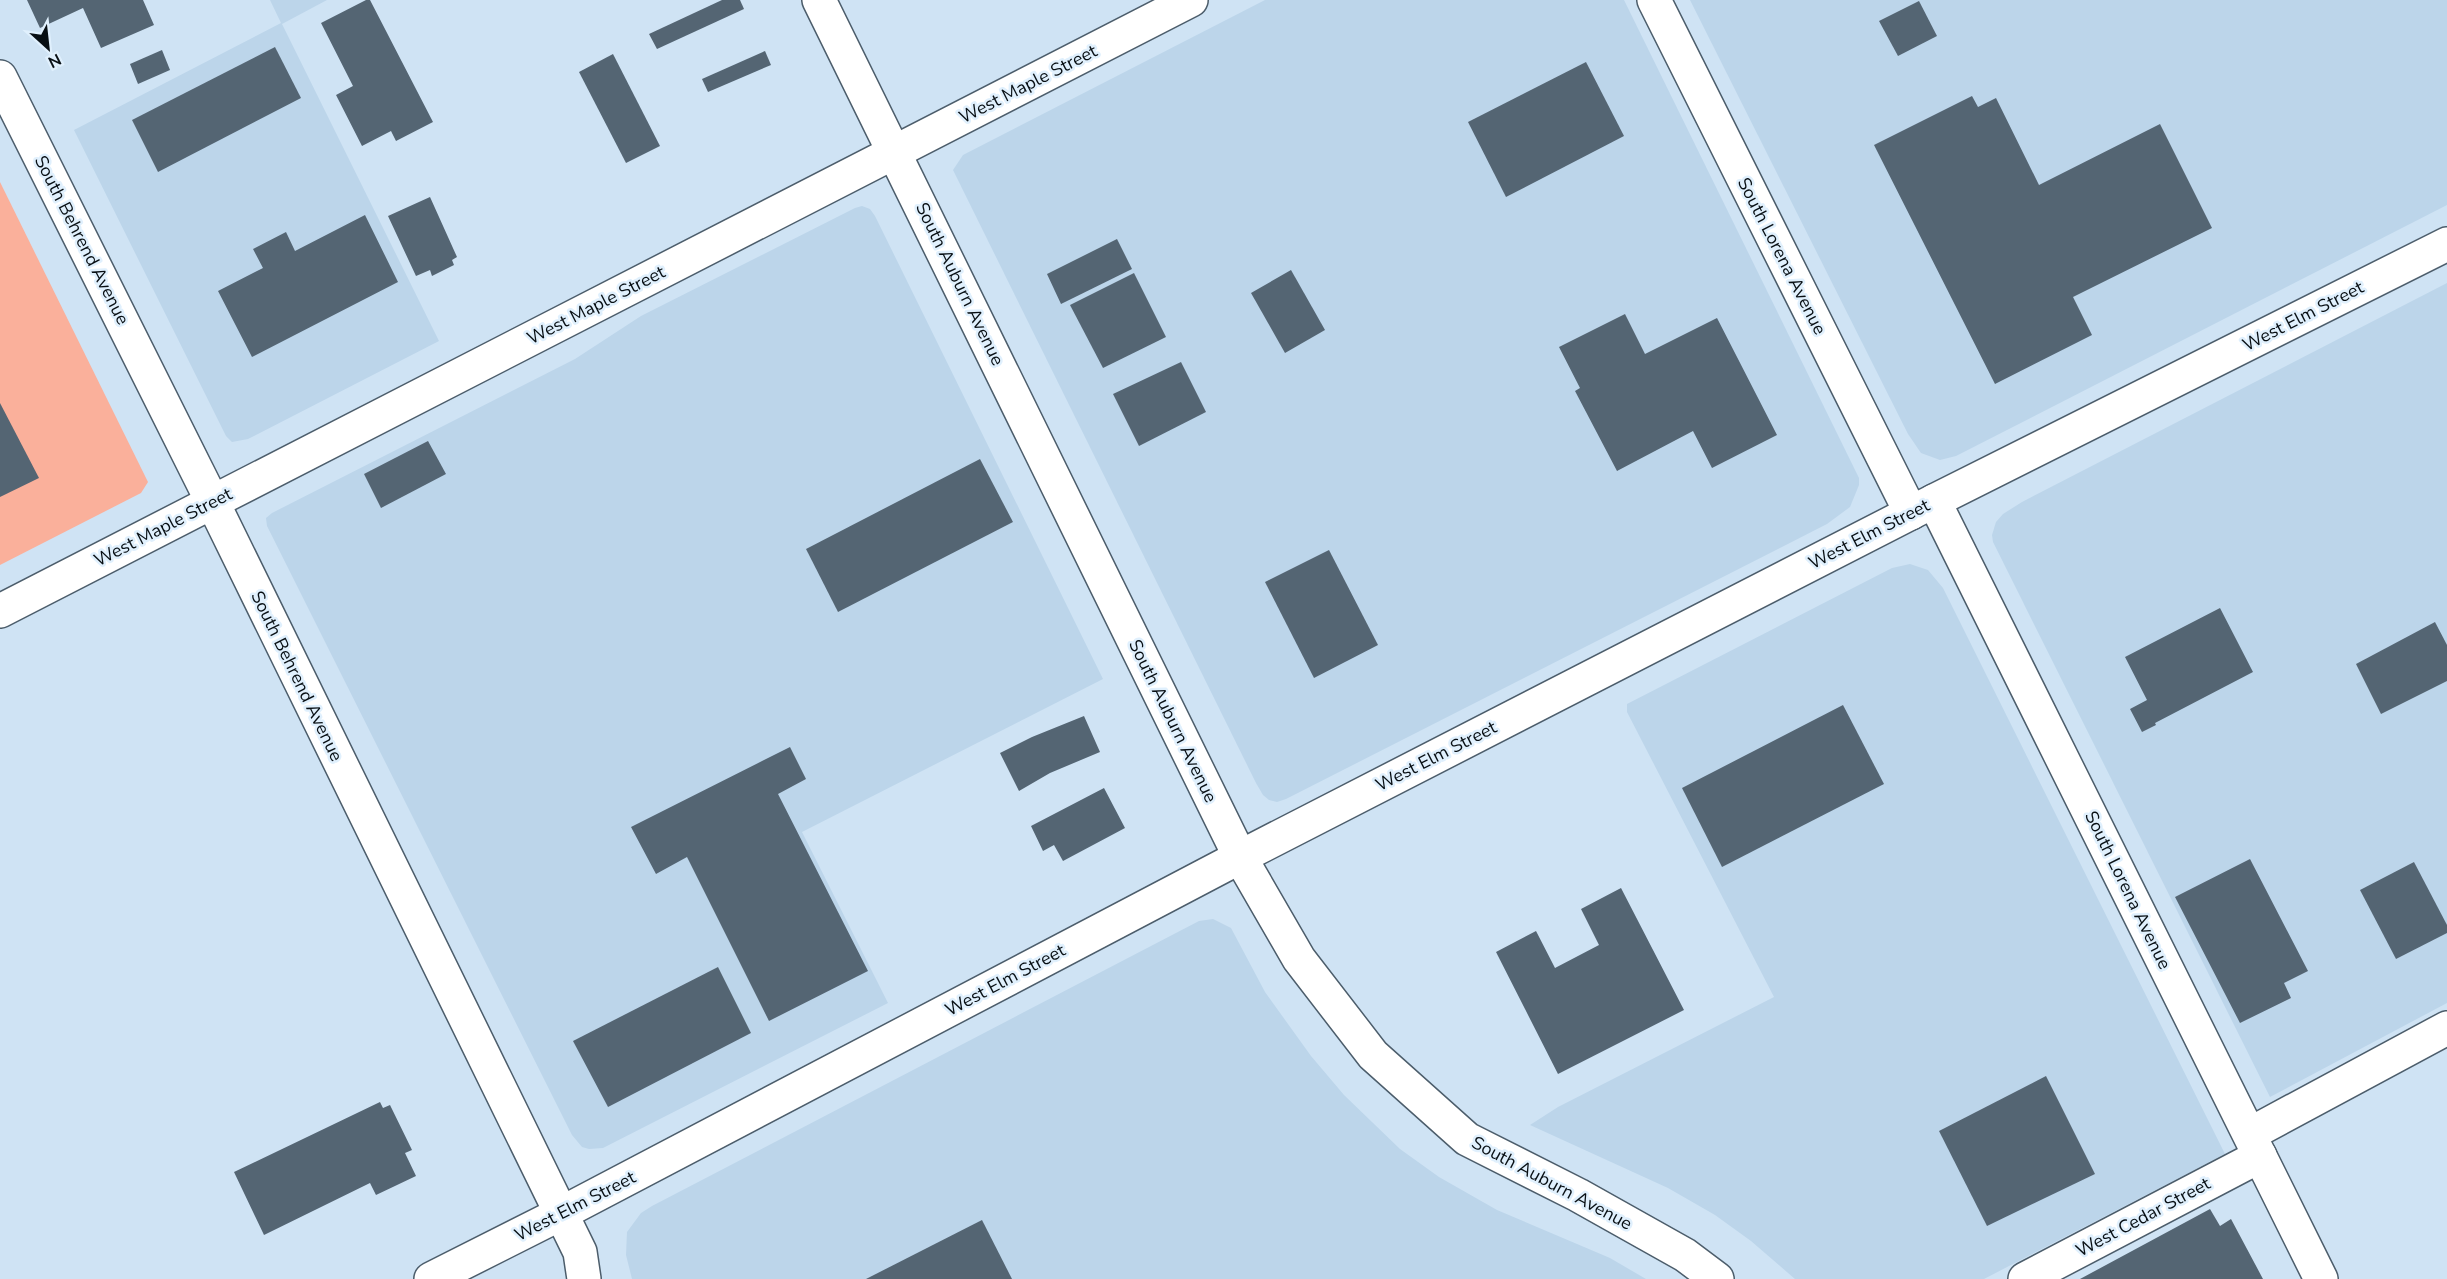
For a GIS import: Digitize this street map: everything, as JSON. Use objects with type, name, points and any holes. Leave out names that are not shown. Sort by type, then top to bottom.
[{"type":"street","name":"South Auburn Avenue","points":[[819,0],[1240,857],[1299,959],[1373,1055],[1467,1139],[1578,1194],[1685,1255],[1717,1279]]},
{"type":"street","name":"West Maple Street","points":[[0,610],[1191,0]]},
{"type":"street","name":"South Lorena Avenue","points":[[1654,0],[2255,1145],[2321,1279]]},
{"type":"street","name":"South Behrend Avenue","points":[[0,77],[212,501],[580,1252],[584,1279]]},
{"type":"street","name":"West Elm Street","points":[[431,1279],[560,1214],[1240,857],[1922,507],[2447,244]]},
{"type":"street","name":"West Cedar Street","points":[[2025,1279],[2255,1145],[2447,1028]]},
{"type":"shaded area","points":[[270,0],[327,0],[282,24],[439,341],[248,439],[232,442],[226,436],[74,130],[281,23]]},
{"type":"shaded area","points":[[1265,0],[1624,0],[1859,478],[1859,485],[1850,507],[1827,524],[1277,802],[1263,795],[1256,783],[953,170],[963,155]]},
{"type":"shaded area","points":[[1690,0],[2447,0],[2447,205],[1956,456],[1940,460],[1921,453],[1908,434]]},
{"type":"shaded area","points":[[0,182],[148,482],[141,493],[0,565]]},
{"type":"shaded area","points":[[862,206],[870,209],[875,216],[1103,679],[802,832],[888,1003],[603,1148],[582,1147],[572,1135],[267,526],[266,518],[575,359],[641,316]]},
{"type":"shaded area","points":[[2447,283],[2447,1003],[2270,1097],[1993,542],[1992,535],[1996,522],[2003,514],[2022,502]]},
{"type":"shaded area","points":[[1910,564],[1928,570],[1943,588],[2225,1154],[1984,1279],[1795,1279],[1751,1241],[1715,1215],[1668,1188],[1530,1125],[1558,1107],[1774,997],[1627,712],[1627,704],[1892,568]]},
{"type":"shaded area","points":[[1213,919],[1231,928],[1265,992],[1311,1056],[1344,1095],[1400,1149],[1439,1177],[1497,1210],[1610,1258],[1646,1279],[632,1279],[626,1255],[627,1232],[641,1213],[652,1206],[1199,921]]},
{"type":"building","points":[[27,0],[143,0],[154,25],[101,48],[83,8],[40,28]]},
{"type":"building","points":[[370,0],[433,122],[396,141],[391,131],[362,146],[336,95],[353,86],[321,23]]},
{"type":"building","points":[[722,0],[740,0],[744,9],[657,49],[649,34]]},
{"type":"building","points":[[1919,1],[1937,36],[1898,56],[1879,21]]},
{"type":"building","points":[[275,47],[301,98],[158,172],[132,120]]},
{"type":"building","points":[[162,50],[170,70],[138,84],[130,64]]},
{"type":"building","points":[[765,51],[771,65],[708,92],[702,79]]},
{"type":"building","points":[[613,54],[660,146],[626,163],[579,72]]},
{"type":"building","points":[[1586,62],[1624,136],[1506,197],[1468,122]]},
{"type":"building","points":[[1972,96],[1978,107],[1996,98],[2039,185],[2160,124],[2212,228],[2073,297],[2092,335],[1995,384],[1874,145]]},
{"type":"building","points":[[430,197],[457,257],[452,260],[454,265],[432,276],[430,270],[416,276],[388,216]]},
{"type":"building","points":[[365,215],[398,282],[252,357],[218,291],[263,268],[253,249],[286,232],[295,251]]},
{"type":"building","points":[[1117,239],[1132,269],[1061,304],[1047,274]]},
{"type":"building","points":[[1291,270],[1325,330],[1285,353],[1251,293]]},
{"type":"building","points":[[1134,273],[1166,337],[1103,368],[1070,305]]},
{"type":"building","points":[[1625,314],[1645,354],[1717,318],[1777,435],[1712,468],[1693,431],[1617,471],[1575,391],[1580,388],[1559,347]]},
{"type":"building","points":[[1181,362],[1206,412],[1139,446],[1113,394]]},
{"type":"building","points":[[0,403],[39,478],[0,497]]},
{"type":"building","points":[[428,441],[446,474],[381,508],[364,474]]},
{"type":"building","points":[[980,459],[1013,522],[838,612],[806,549]]},
{"type":"building","points":[[1329,550],[1378,645],[1314,678],[1265,582]]},
{"type":"building","points":[[2220,608],[2253,672],[2142,732],[2130,709],[2147,700],[2125,657]]},
{"type":"building","points":[[2435,622],[2447,645],[2447,681],[2381,714],[2356,664]]},
{"type":"building","points":[[1843,705],[1884,784],[1722,867],[1682,788]]},
{"type":"building","points":[[1084,716],[1100,752],[1050,773],[1019,791],[1000,753]]},
{"type":"building","points":[[790,747],[806,779],[778,794],[868,971],[769,1021],[687,857],[656,874],[631,827]]},
{"type":"building","points":[[1104,788],[1125,828],[1063,861],[1054,845],[1043,851],[1031,826]]},
{"type":"building","points":[[2250,859],[2308,971],[2284,983],[2291,998],[2240,1023],[2175,897]]},
{"type":"building","points":[[2414,862],[2447,925],[2447,933],[2396,959],[2360,890]]},
{"type":"building","points":[[1621,888],[1684,1010],[1558,1074],[1496,952],[1536,931],[1555,968],[1599,945],[1581,909]]},
{"type":"building","points":[[718,967],[751,1033],[608,1107],[573,1041]]},
{"type":"building","points":[[2046,1076],[2095,1174],[1987,1226],[1939,1131]]},
{"type":"building","points":[[380,1102],[383,1108],[390,1105],[412,1150],[405,1153],[416,1176],[376,1195],[370,1183],[264,1235],[234,1172]]},
{"type":"building","points":[[2210,1209],[2220,1226],[2231,1219],[2263,1279],[2080,1279]]},
{"type":"building","points":[[982,1220],[1012,1279],[866,1279]]}]
